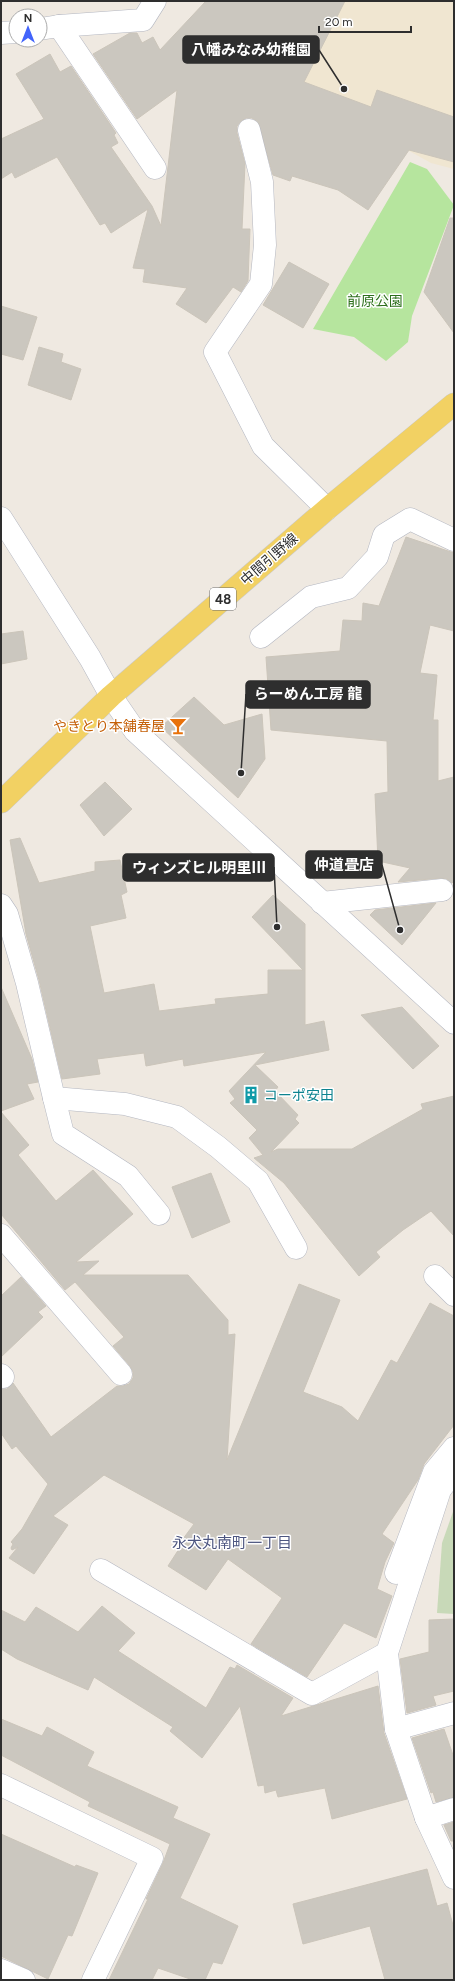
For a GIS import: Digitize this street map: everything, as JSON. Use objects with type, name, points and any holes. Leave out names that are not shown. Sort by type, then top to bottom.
[{"type":"main road","name":"中間引野線","points":[[1,802],[111,696],[327,509],[454,404]]},
{"type":"street","points":[[50,27],[143,20],[155,1]]},
{"type":"street","points":[[50,27],[155,168]]},
{"type":"street","points":[[249,130],[262,182],[265,245],[260,284],[215,352],[263,446],[327,509]]},
{"type":"street","points":[[1,518],[90,658],[111,696],[135,730],[454,1024]]},
{"type":"street","points":[[261,637],[311,597],[348,588],[377,558],[384,535],[410,519],[454,540]]},
{"type":"street","points":[[322,903],[442,890]]},
{"type":"street","points":[[1,905],[7,914],[27,983],[63,1134],[128,1176],[159,1214]]},
{"type":"street","points":[[54,1098],[126,1104],[177,1117],[218,1147],[258,1180],[296,1248]]},
{"type":"street","points":[[1,1235],[121,1374]]},
{"type":"street","points":[[435,1276],[454,1295]]},
{"type":"street","points":[[396,1572],[434,1472],[454,1448]]},
{"type":"street","points":[[454,1472],[440,1490],[387,1653],[396,1729],[426,1818],[454,1878]]},
{"type":"street","points":[[101,1570],[312,1694],[387,1653]]},
{"type":"street","points":[[396,1729],[454,1713]]},
{"type":"street","points":[[1,1785],[152,1858],[93,1980]]},
{"type":"street","points":[[426,1818],[454,1809]]},
{"type":"street","points":[[1,1970],[24,1980]]},
{"type":"shaded area","points":[[258,1],[454,1],[454,169],[431,163],[360,124],[245,114]]},
{"type":"green space","name":"前原公園","points":[[410,162],[427,169],[454,205],[412,316],[408,342],[386,361],[354,337],[313,329]]},
{"type":"green space","points":[[454,1509],[454,1614],[437,1613],[442,1543]]},
{"type":"building","points":[[206,1],[345,1],[304,82],[371,107],[377,90],[454,117],[454,162],[409,150],[368,210],[338,190],[292,176],[290,181],[273,175],[258,122],[252,118],[246,118],[241,121],[237,126],[237,133],[245,164],[242,229],[250,229],[248,281],[241,292],[233,287],[206,323],[176,304],[187,288],[143,282],[145,269],[133,268],[148,209],[111,233],[105,223],[100,225],[57,157],[15,178],[12,172],[1,179],[1,139],[44,119],[16,74],[50,54],[60,72],[71,66],[116,133],[114,135],[118,143],[111,147],[152,206],[161,226],[177,90],[137,119],[93,54],[130,33],[137,33],[142,43],[153,37],[160,50]]},
{"type":"building","points":[[450,218],[454,218],[454,333],[424,292]]},
{"type":"building","points":[[289,262],[329,284],[303,328],[263,305]]},
{"type":"building","points":[[1,306],[37,317],[23,360],[1,354]]},
{"type":"building","points":[[39,347],[63,354],[61,362],[81,369],[71,400],[28,385]]},
{"type":"building","points":[[406,537],[454,553],[454,631],[430,625],[420,673],[437,675],[433,720],[438,720],[438,781],[454,777],[454,881],[452,883],[447,879],[441,878],[398,882],[410,868],[378,861],[375,794],[388,792],[387,741],[271,730],[266,657],[340,651],[343,620],[362,621],[363,603],[379,606]]},
{"type":"building","points":[[23,631],[27,659],[1,664],[1,634]]},
{"type":"building","points":[[194,697],[224,725],[262,714],[265,759],[238,798],[161,727]]},
{"type":"building","points":[[105,782],[132,809],[104,836],[80,805]]},
{"type":"building","points":[[20,838],[39,883],[95,871],[95,862],[120,860],[127,892],[121,895],[126,918],[90,926],[104,993],[154,984],[159,1011],[216,1004],[215,999],[268,994],[268,970],[303,970],[252,917],[273,895],[305,924],[305,1025],[324,1021],[329,1050],[255,1065],[278,1087],[275,1091],[298,1115],[295,1119],[299,1123],[271,1152],[278,1149],[352,1149],[423,1109],[421,1104],[454,1096],[454,1236],[431,1211],[403,1230],[376,1252],[380,1257],[359,1276],[284,1183],[254,1158],[263,1155],[249,1138],[257,1130],[230,1103],[235,1099],[229,1091],[266,1052],[184,1066],[183,1059],[146,1066],[144,1053],[97,1059],[100,1074],[62,1079],[39,980],[26,934],[10,840]]},
{"type":"building","points":[[436,903],[402,945],[370,915],[375,910]]},
{"type":"building","points":[[1,987],[32,1059],[38,1082],[27,1084],[34,1099],[1,1111]]},
{"type":"building","points":[[402,1007],[439,1046],[413,1069],[361,1015]]},
{"type":"building","points":[[1,1112],[29,1145],[18,1155],[56,1201],[93,1170],[133,1214],[76,1262],[99,1261],[83,1275],[188,1275],[228,1320],[228,1335],[235,1334],[227,1460],[299,1284],[340,1300],[303,1392],[342,1407],[358,1421],[391,1360],[397,1363],[430,1303],[454,1316],[454,1425],[424,1464],[418,1480],[382,1534],[394,1543],[385,1562],[377,1589],[392,1596],[376,1638],[344,1623],[307,1677],[251,1644],[282,1598],[228,1559],[206,1590],[168,1566],[179,1549],[177,1547],[194,1524],[104,1475],[53,1516],[68,1525],[34,1574],[9,1558],[18,1547],[12,1550],[11,1548],[13,1544],[11,1542],[22,1529],[48,1484],[16,1446],[12,1449],[1,1433],[1,1389],[7,1389],[13,1383],[51,1437],[117,1386],[129,1384],[133,1378],[133,1372],[130,1366],[113,1346],[124,1337],[75,1282],[65,1290],[1,1214]]},
{"type":"building","points":[[211,1173],[230,1222],[192,1238],[172,1187]]},
{"type":"building","points":[[21,1277],[46,1306],[38,1312],[43,1317],[1,1357],[1,1296]]},
{"type":"building","points":[[102,1606],[135,1633],[118,1651],[206,1708],[230,1667],[235,1669],[237,1665],[293,1698],[281,1716],[378,1686],[384,1733],[407,1799],[332,1819],[325,1788],[278,1797],[276,1790],[265,1793],[264,1785],[258,1786],[240,1706],[202,1758],[170,1731],[173,1727],[94,1677],[88,1690],[17,1659],[1,1649],[1,1610],[25,1622],[36,1607],[78,1632]]},
{"type":"building","points":[[454,1619],[454,1691],[433,1696],[436,1705],[407,1713],[400,1659],[429,1652],[429,1620]]},
{"type":"building","points":[[1,1719],[42,1736],[47,1727],[94,1752],[87,1766],[178,1807],[173,1818],[210,1834],[180,1898],[238,1926],[222,1964],[213,1962],[205,1980],[193,1980],[158,1968],[152,1980],[109,1980],[148,1899],[146,1899],[170,1844],[88,1806],[90,1802],[1,1755]]},
{"type":"building","points":[[444,1729],[454,1758],[454,1797],[436,1802],[433,1792],[431,1793],[412,1738]]},
{"type":"building","points":[[454,1822],[454,1841],[451,1841],[444,1825]]},
{"type":"building","points":[[1,1834],[75,1867],[76,1865],[98,1873],[72,1936],[68,1935],[48,1979],[1,1956]]},
{"type":"building","points":[[427,1869],[437,1906],[447,1903],[454,1929],[454,1980],[385,1980],[370,1926],[303,1944],[293,1904]]},
{"type":"place","name":"八幡みなみ幼稚園","points":[[344,89]]},
{"type":"place","name":"やきとり本舗春屋","points":[[178,726]]},
{"type":"place","name":"らーめん工房 龍","points":[[241,773]]},
{"type":"place","name":"ウィンズヒル明里Ⅲ","points":[[277,927]]},
{"type":"place","name":"仲道畳店","points":[[400,930]]},
{"type":"place","name":"コーポ安田","points":[[251,1095]]},
{"type":"district","name":"永犬丸南町一丁目","points":[[232,1543]]}]
